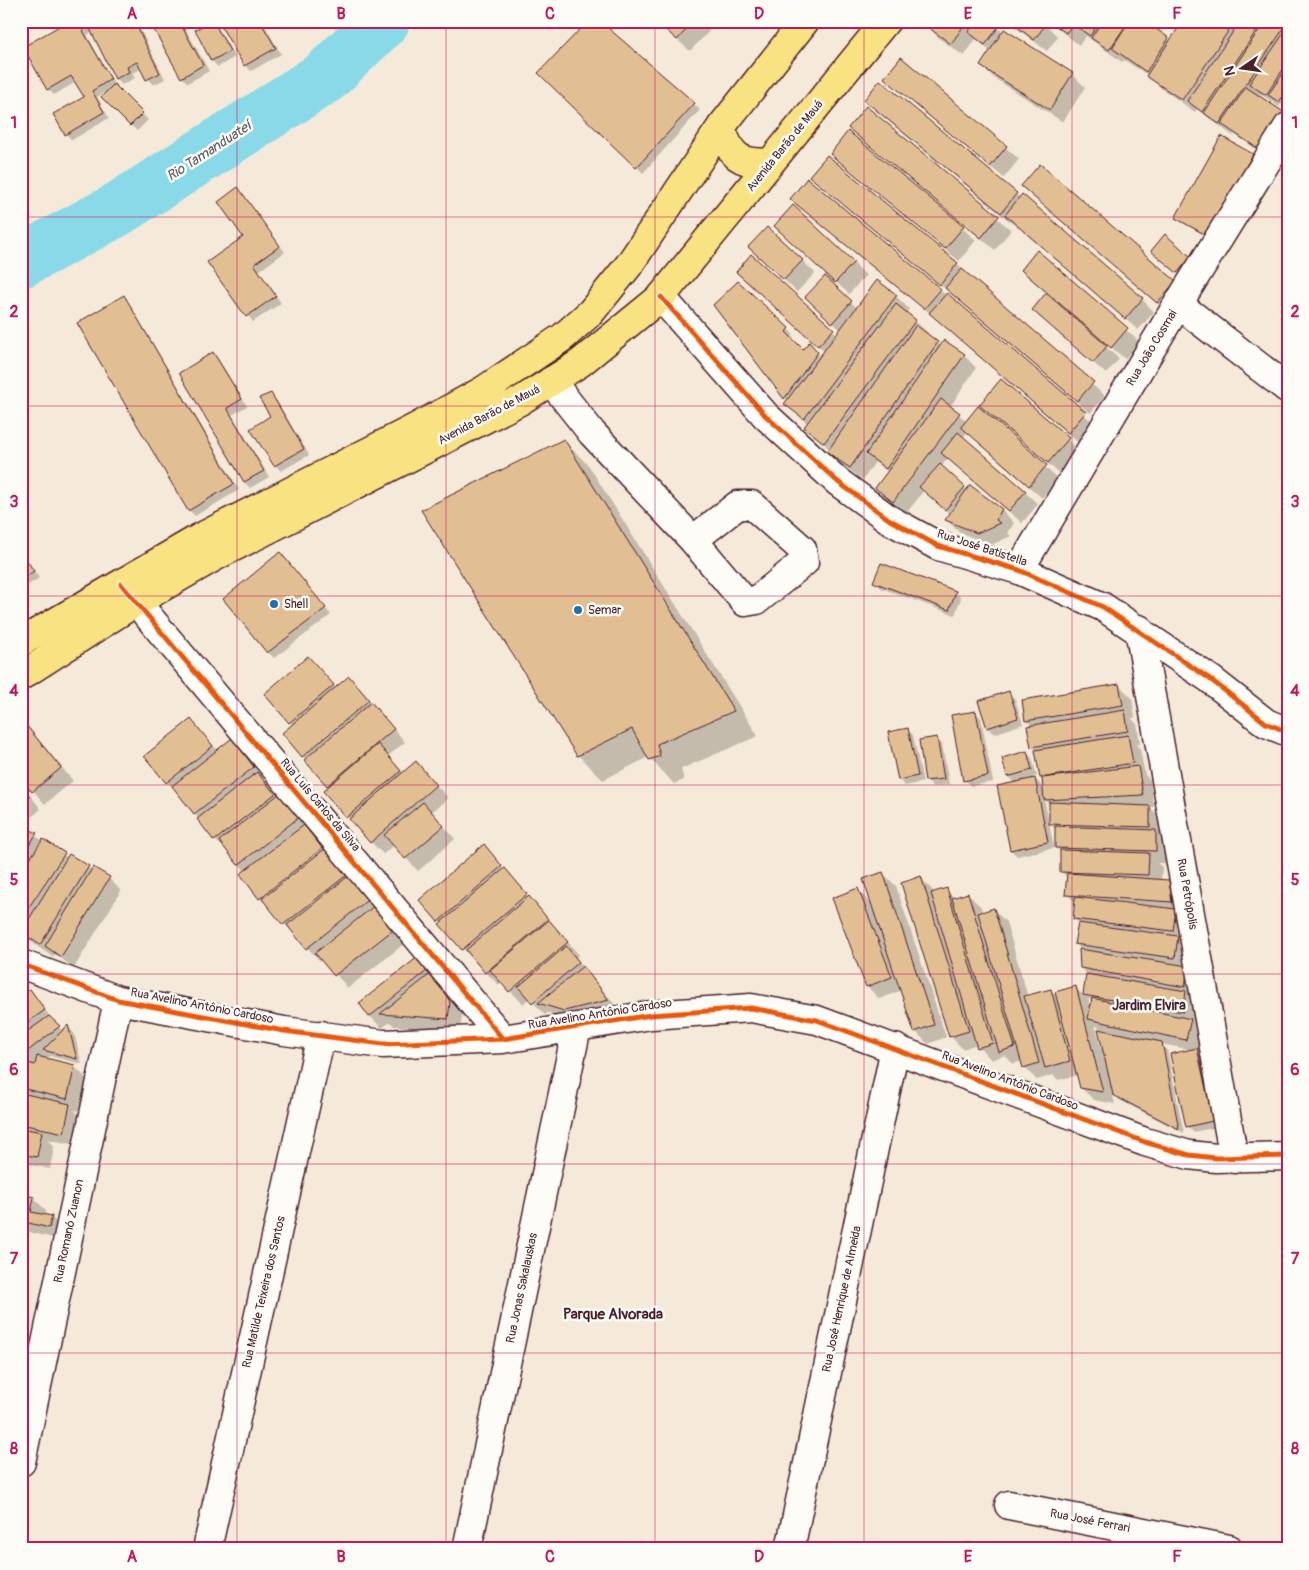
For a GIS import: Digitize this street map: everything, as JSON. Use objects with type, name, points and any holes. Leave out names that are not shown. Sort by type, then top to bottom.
[{"type":"main road","name":"Avenida Barão de Mauá","points":[[21,676],[201,537],[416,428],[476,395],[563,337],[591,312],[629,265],[721,127],[805,21]]},
{"type":"main road","name":"Avenida Barão de Mauá","points":[[21,642],[216,556],[520,401],[580,362],[661,297],[886,21]]},
{"type":"main road","points":[[721,127],[728,148],[744,161],[753,163],[771,162]]},
{"type":"street","name":"Rua João Cosmai","points":[[1019,570],[1178,304],[1288,127]]},
{"type":"street","name":"Rua José Batistella","points":[[661,297],[766,416],[838,482],[890,520],[938,546],[1019,570],[1103,607],[1140,629],[1210,679],[1266,723],[1288,732]]},
{"type":"street","points":[[1178,304],[1288,389]]},
{"type":"street","points":[[552,381],[592,433],[693,540]]},
{"type":"street","name":"Rua Luís Carlos da Silva","points":[[129,593],[503,1039]]},
{"type":"street","name":"Rua Petrópolis","points":[[1140,629],[1234,1159]]},
{"type":"street","name":"Rua Avelino Antônio Cardoso","points":[[21,964],[118,1000],[284,1031],[383,1044],[503,1039],[650,1015],[751,1008],[817,1020],[1146,1142],[1189,1155],[1234,1159],[1288,1156]]},
{"type":"street","name":"Rua Romanó Zuanon","points":[[21,1462],[118,1000]]},
{"type":"street","name":"Rua Jonas Sakalauskas","points":[[467,1549],[577,1027]]},
{"type":"street","name":"Rua Matilde Teixeira dos Santos","points":[[207,1549],[321,1035]]},
{"type":"street","name":"Rua José Henrique de Almeida","points":[[790,1549],[895,1048]]},
{"type":"street","name":"Rua José Ferrari","points":[[1009,1505],[1229,1549]]},
{"type":"building","points":[[68,21],[95,21],[82,29],[111,79],[92,91],[104,112],[65,135],[53,114],[84,97],[71,76],[47,90],[23,47]]},
{"type":"building","points":[[103,21],[134,21],[160,73],[146,80],[137,62],[127,67],[129,72],[115,79],[90,29]]},
{"type":"building","points":[[149,21],[179,21],[203,65],[181,78]]},
{"type":"building","points":[[213,21],[230,51],[211,61],[195,30]]},
{"type":"building","points":[[218,21],[260,21],[276,48],[244,66]]},
{"type":"building","points":[[588,21],[600,21],[695,103],[636,168],[538,73]]},
{"type":"building","points":[[656,21],[694,21],[677,40]]},
{"type":"building","points":[[929,21],[967,21],[951,44],[926,26]]},
{"type":"building","points":[[976,21],[992,21],[999,26],[985,45],[968,32]]},
{"type":"building","points":[[1010,21],[1044,21],[1047,23],[1034,40]]},
{"type":"building","points":[[1050,21],[1075,21],[1066,33]]},
{"type":"building","points":[[1076,21],[1100,21],[1090,36],[1074,25]]},
{"type":"building","points":[[1102,21],[1129,21],[1109,50],[1091,38]]},
{"type":"building","points":[[1129,21],[1145,21],[1169,38],[1146,72],[1112,48]]},
{"type":"building","points":[[1183,21],[1235,21],[1182,100],[1146,76]]},
{"type":"building","points":[[1240,21],[1263,21],[1202,112],[1187,101]]},
{"type":"building","points":[[1265,21],[1288,22],[1219,124],[1204,113]]},
{"type":"building","points":[[1288,27],[1288,62],[1266,95],[1249,84]]},
{"type":"building","points":[[1004,29],[1073,73],[1050,110],[980,66]]},
{"type":"building","points":[[901,57],[1007,146],[990,167],[884,78]]},
{"type":"building","points":[[1288,66],[1288,89],[1279,102],[1268,95]]},
{"type":"building","points":[[880,80],[1017,193],[1001,213],[864,100]]},
{"type":"building","points":[[114,84],[143,113],[130,126],[101,97]]},
{"type":"building","points":[[1246,87],[1285,113],[1260,150],[1221,124]]},
{"type":"building","points":[[866,106],[999,216],[981,238],[848,128]]},
{"type":"building","points":[[848,131],[964,226],[945,249],[830,154]]},
{"type":"building","points":[[1221,136],[1253,154],[1208,236],[1175,218]]},
{"type":"building","points":[[827,155],[958,263],[940,285],[809,176]]},
{"type":"building","points":[[1040,164],[1176,281],[1157,303],[1021,186]]},
{"type":"building","points":[[807,178],[941,289],[924,309],[790,199]]},
{"type":"building","points":[[238,187],[280,246],[254,264],[276,296],[246,317],[207,262],[243,237],[218,202]]},
{"type":"building","points":[[1022,194],[1143,298],[1125,319],[1005,215]]},
{"type":"building","points":[[793,205],[854,262],[835,283],[774,226]]},
{"type":"building","points":[[767,227],[803,260],[784,280],[748,247]]},
{"type":"building","points":[[1165,234],[1191,257],[1177,273],[1151,251]]},
{"type":"building","points":[[1037,250],[1128,328],[1111,348],[1021,270]]},
{"type":"building","points":[[751,254],[834,329],[818,346],[736,272]]},
{"type":"building","points":[[962,269],[1094,382],[1077,401],[945,288]]},
{"type":"building","points":[[825,276],[852,301],[832,323],[805,297]]},
{"type":"building","points":[[877,280],[897,295],[804,419],[784,404]]},
{"type":"building","points":[[738,281],[789,328],[786,332],[803,349],[809,342],[818,352],[784,399],[713,305]]},
{"type":"building","points":[[947,293],[1086,412],[1068,433],[929,313]]},
{"type":"building","points":[[1046,293],[1107,346],[1093,363],[1032,310]]},
{"type":"building","points":[[124,295],[234,484],[188,511],[77,323]]},
{"type":"building","points":[[896,304],[916,320],[824,443],[804,427]]},
{"type":"building","points":[[916,325],[938,342],[850,468],[827,452]]},
{"type":"building","points":[[944,340],[965,354],[886,469],[866,454]]},
{"type":"building","points":[[213,352],[242,399],[227,408],[264,471],[244,482],[179,373]]},
{"type":"building","points":[[1001,379],[1069,438],[1048,463],[979,405]]},
{"type":"building","points":[[271,393],[304,449],[274,466],[250,429],[270,416],[259,398]]},
{"type":"building","points":[[941,399],[960,413],[893,502],[875,488]]},
{"type":"building","points":[[978,406],[1047,465],[1029,486],[961,427]]},
{"type":"building","points":[[958,432],[1026,491],[1009,511],[941,453]]},
{"type":"building","name":"Semar","points":[[564,439],[734,711],[657,744],[660,756],[649,760],[632,729],[577,756],[421,510]]},
{"type":"building","points":[[940,464],[965,487],[945,510],[919,487]]},
{"type":"building","points":[[970,485],[1002,509],[996,520],[1000,523],[977,533],[945,520]]},
{"type":"building","points":[[21,552],[34,571],[21,580]]},
{"type":"building","name":"Shell","points":[[280,552],[326,608],[267,653],[223,599]]},
{"type":"building","points":[[881,563],[956,591],[949,610],[873,582]]},
{"type":"building","points":[[308,656],[334,685],[289,723],[264,694]]},
{"type":"building","points":[[349,676],[369,700],[302,757],[282,733]]},
{"type":"building","points":[[1119,684],[1123,705],[1025,721],[1022,700]]},
{"type":"building","points":[[1009,691],[1018,718],[987,728],[978,701]]},
{"type":"building","points":[[371,702],[394,729],[327,786],[304,760]]},
{"type":"building","points":[[1125,710],[1128,731],[1031,747],[1027,726]]},
{"type":"building","points":[[976,711],[988,776],[963,781],[951,715]]},
{"type":"building","points":[[21,719],[61,768],[32,792],[21,779]]},
{"type":"building","points":[[191,719],[213,746],[166,783],[144,756]]},
{"type":"building","points":[[908,728],[918,776],[898,780],[888,732]]},
{"type":"building","points":[[1128,735],[1133,763],[1040,778],[1035,750]]},
{"type":"building","points":[[937,737],[944,779],[925,781],[919,740]]},
{"type":"building","points":[[232,738],[254,767],[194,814],[172,786]]},
{"type":"building","points":[[378,744],[401,771],[346,818],[323,791]]},
{"type":"building","points":[[1027,751],[1032,770],[1007,777],[1002,758]]},
{"type":"building","points":[[416,761],[436,785],[370,843],[349,819]]},
{"type":"building","points":[[1138,766],[1143,795],[1044,800],[1042,778]]},
{"type":"building","points":[[257,772],[275,794],[214,841],[197,819]]},
{"type":"building","points":[[1035,778],[1048,842],[1010,850],[997,786]]},
{"type":"building","points":[[21,786],[30,796],[21,803]]},
{"type":"building","points":[[279,794],[298,818],[238,865],[219,841]]},
{"type":"building","points":[[423,802],[444,826],[405,859],[384,835]]},
{"type":"building","points":[[1049,802],[1150,806],[1150,827],[1049,824]]},
{"type":"building","points":[[21,825],[37,833],[21,858]]},
{"type":"building","points":[[304,825],[322,848],[259,899],[240,874]]},
{"type":"building","points":[[1055,826],[1156,830],[1156,851],[1055,848]]},
{"type":"building","points":[[43,839],[65,853],[21,919],[21,872]]},
{"type":"building","points":[[484,844],[502,866],[438,922],[419,900]]},
{"type":"building","points":[[327,847],[348,874],[283,925],[262,899]]},
{"type":"building","points":[[1060,850],[1149,853],[1148,875],[1060,872]]},
{"type":"building","points":[[69,854],[89,866],[40,945],[21,932]]},
{"type":"building","points":[[93,867],[110,877],[61,957],[45,946]]},
{"type":"building","points":[[505,868],[527,894],[462,950],[439,924]]},
{"type":"building","points":[[883,872],[934,1025],[914,1032],[863,879]]},
{"type":"building","points":[[1067,873],[1169,880],[1172,902],[1065,895]]},
{"type":"building","points":[[351,874],[370,898],[306,949],[287,925]]},
{"type":"building","points":[[921,876],[969,1031],[949,1037],[901,883]]},
{"type":"building","points":[[858,888],[892,977],[866,987],[832,898]]},
{"type":"building","points":[[947,888],[993,1043],[977,1048],[931,893]]},
{"type":"building","points":[[968,893],[1015,1047],[999,1052],[952,898]]},
{"type":"building","points":[[529,896],[548,919],[485,973],[466,950]]},
{"type":"building","points":[[1075,897],[1176,909],[1173,931],[1073,919]]},
{"type":"building","points":[[374,906],[393,930],[334,976],[315,953]]},
{"type":"building","points":[[994,908],[1039,1063],[1023,1068],[978,913]]},
{"type":"building","points":[[549,920],[568,942],[509,992],[490,970]]},
{"type":"building","points":[[1078,923],[1178,936],[1175,958],[1074,944]]},
{"type":"building","points":[[566,946],[579,962],[532,1003],[518,987]]},
{"type":"building","points":[[1079,949],[1188,966],[1185,987],[1080,968]]},
{"type":"building","points":[[418,957],[428,970],[369,1017],[359,1003]]},
{"type":"building","points":[[583,966],[609,1000],[564,1011],[538,1003]]},
{"type":"building","points":[[433,972],[450,1002],[448,1019],[380,1014]]},
{"type":"building","points":[[1086,974],[1186,991],[1183,1012],[1083,995]]},
{"type":"building","points":[[1076,986],[1103,1092],[1080,1088],[1055,992]]},
{"type":"building","points":[[30,989],[45,1010],[21,1027],[21,995]]},
{"type":"building","points":[[1051,989],[1070,1061],[1045,1068],[1024,996]]},
{"type":"building","points":[[1092,998],[1191,1019],[1186,1040],[1088,1019]]},
{"type":"building","points":[[49,1016],[60,1026],[24,1054],[21,1053],[21,1036]]},
{"type":"building","points":[[68,1025],[77,1059],[43,1050]]},
{"type":"building","points":[[1098,1029],[1162,1042],[1179,1129],[1113,1095]]},
{"type":"building","points":[[1197,1048],[1213,1121],[1186,1127],[1170,1054]]},
{"type":"building","points":[[37,1056],[75,1065],[67,1099],[21,1088],[21,1061],[35,1065]]},
{"type":"building","points":[[21,1093],[70,1104],[64,1133],[21,1124]]},
{"type":"building","points":[[21,1128],[42,1132],[37,1157],[21,1154]]},
{"type":"building","points":[[21,1194],[34,1197],[31,1212],[52,1216],[49,1228],[21,1221]]},
{"type":"waterway","name":"Rio Tamanduateí","points":[[21,261],[115,211],[325,77],[383,21]]},
{"type":"cycle path","points":[[661,297],[766,416],[838,482],[890,520],[938,546],[1019,570],[1103,607],[1210,679],[1266,723],[1288,732]]},
{"type":"cycle path","points":[[121,584],[503,1039]]},
{"type":"cycle path","points":[[21,964],[118,1000],[284,1031],[383,1044],[503,1039],[651,1015],[751,1008],[817,1020],[1145,1142],[1189,1155],[1216,1158],[1288,1156]]},
{"type":"place","name":"Shell","points":[[274,604]]},
{"type":"place","name":"Semar","points":[[578,610]]},
{"type":"district","name":"Jardim Elvira","points":[[1149,1005]]},
{"type":"district","name":"Parque Alvorada","points":[[613,1314]]}]
